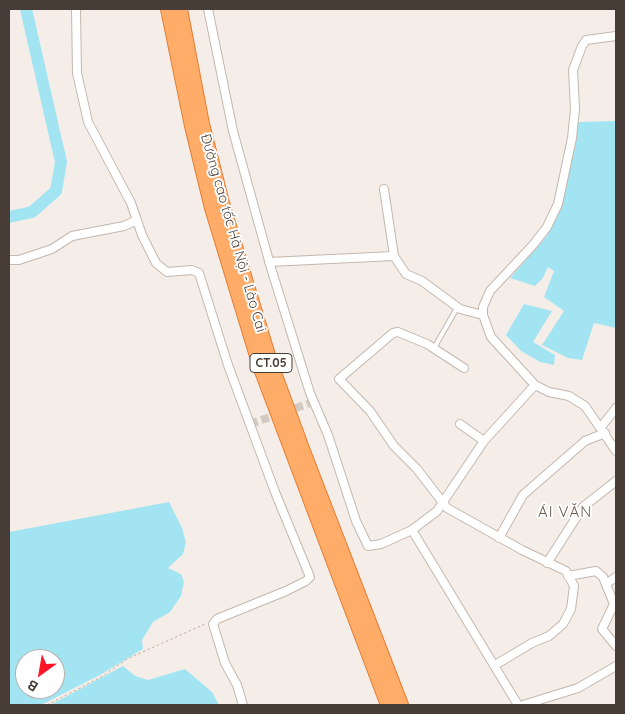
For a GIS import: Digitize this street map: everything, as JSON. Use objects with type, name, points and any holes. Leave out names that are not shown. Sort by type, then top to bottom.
[{"type":"highway","name":"Đường cao tốc Hà Nội - Lào Cai","points":[[168,9],[192,126],[212,208],[257,358],[388,705]]},
{"type":"highway","name":"Đường cao tốc Hà Nội - Lào Cai","points":[[180,9],[202,124],[220,194],[265,344],[304,454],[401,705]]},
{"type":"street","points":[[76,9],[77,73],[88,122],[131,203],[142,235],[161,269],[167,272],[192,270],[199,273],[228,365],[275,492],[310,576],[306,582],[217,619],[213,624],[225,663],[237,685],[243,705]]},
{"type":"street","points":[[208,9],[233,131],[269,262],[310,393],[328,436],[364,540],[368,546],[412,530],[438,510],[484,441],[535,385]]},
{"type":"street","points":[[616,36],[586,40],[582,46],[573,70],[575,109],[573,128],[565,178],[558,204],[547,227],[533,245],[490,291],[483,308],[483,315],[491,337],[535,385],[549,392],[576,399],[586,406],[616,451]]},
{"type":"street","points":[[384,189],[394,256],[406,274],[422,281],[457,308],[483,315]]},
{"type":"street","points":[[9,260],[19,260],[52,249],[72,236],[124,226],[137,220]]},
{"type":"street","points":[[269,262],[394,256]]},
{"type":"street","points":[[464,368],[434,348],[398,332],[393,333],[339,379],[370,411],[394,446],[417,469],[447,508],[499,538],[566,571],[574,586],[571,609],[563,624],[549,636],[532,643],[495,666]]},
{"type":"street","points":[[499,538],[523,495],[585,441],[603,430],[616,408]]},
{"type":"street","points":[[460,424],[484,441]]},
{"type":"street","points":[[547,563],[582,508],[616,480]]},
{"type":"street","points":[[412,530],[518,705]]},
{"type":"street","points":[[568,576],[596,571],[603,577],[614,604],[602,629],[616,646]]},
{"type":"street","points":[[606,584],[616,577]]},
{"type":"street","points":[[523,705],[578,688],[616,666]]},
{"type":"lane","points":[[434,348],[457,308]]},
{"type":"path","points":[[47,705],[101,678],[127,659],[217,619]]},
{"type":"water","points":[[616,121],[616,328],[594,323],[582,360],[568,358],[542,345],[564,311],[544,297],[554,271],[548,267],[543,278],[535,286],[510,278],[547,236],[564,198],[578,122]]},
{"type":"water","points":[[524,304],[552,311],[533,342],[555,355],[554,365],[540,362],[521,351],[506,335]]},
{"type":"water","points":[[169,502],[182,528],[186,542],[183,554],[168,568],[181,574],[184,582],[181,596],[170,612],[153,622],[142,640],[143,649],[100,675],[65,693],[65,649],[15,649],[15,699],[53,699],[41,705],[9,705],[9,532]]},
{"type":"water","points":[[123,666],[135,676],[148,680],[185,669],[212,692],[219,705],[50,705],[65,699],[65,697]]},
{"type":"waterway","points":[[9,217],[32,212],[56,191],[61,162],[26,9]]},
{"type":"tunnel","points":[[250,424],[313,402]]},
{"type":"district","name":"ÁI VĂN","points":[[565,512]]}]
